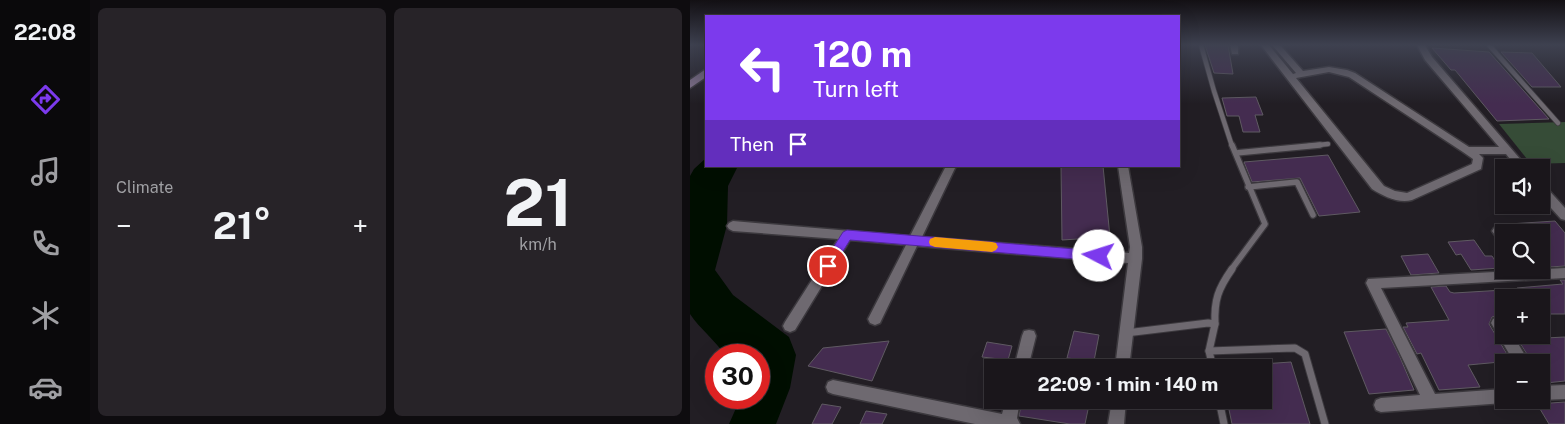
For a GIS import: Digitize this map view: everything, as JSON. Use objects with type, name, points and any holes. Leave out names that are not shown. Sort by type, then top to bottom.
[{"type":"main road","points":[[690,76],[704,65]]},
{"type":"main road","points":[[690,85],[705,73]]},
{"type":"street","points":[[1285,65],[1296,76]]},
{"type":"street","points":[[1289,65],[1296,76],[1376,186],[1386,192],[1399,197],[1408,197],[1477,166],[1478,158],[1467,150],[1341,69],[1327,68],[1296,76]]},
{"type":"street","points":[[1434,65],[1515,159]]},
{"type":"street","points":[[1467,150],[1508,151]]},
{"type":"street","points":[[876,319],[950,167]]},
{"type":"street","points":[[1123,359],[1136,259],[1136,247],[1124,167]]},
{"type":"street","points":[[1550,199],[1565,216]]},
{"type":"street","points":[[733,226],[1136,259]]},
{"type":"street","points":[[790,326],[847,235]]},
{"type":"street","points":[[1550,273],[1565,273]]},
{"type":"street","points":[[1431,402],[1372,283],[1495,274]]},
{"type":"street","points":[[1023,359],[1028,336]]},
{"type":"street","points":[[834,388],[1010,423],[1012,409]]},
{"type":"street","points":[[1550,393],[1565,392]]},
{"type":"street","points":[[1381,405],[1495,397]]},
{"type":"street","points":[[1116,424],[1117,409]]},
{"type":"lane","points":[[1207,65],[1248,187],[1265,224],[1220,286],[1214,307],[1216,324],[1209,351],[1210,359]]},
{"type":"lane","points":[[1507,65],[1558,123]]},
{"type":"lane","points":[[1236,153],[1328,144]]},
{"type":"lane","points":[[1248,187],[1296,182],[1313,215]]},
{"type":"lane","points":[[1126,333],[1216,324]]},
{"type":"lane","points":[[1209,351],[1295,348],[1301,350],[1305,354],[1325,424]]},
{"type":"lane","points":[[1221,409],[1224,424]]},
{"type":"green space","points":[[1565,122],[1565,163],[1550,163],[1550,159],[1527,159],[1499,124]]},
{"type":"shaded area","points":[[705,159],[705,167],[738,167],[728,186],[727,225],[715,270],[733,295],[789,337],[796,355],[790,388],[776,424],[729,424],[736,409],[770,409],[770,344],[717,344],[690,314],[690,176],[694,169]]},
{"type":"building","points":[[1211,65],[1231,65],[1233,74],[1214,73]]},
{"type":"building","points":[[1446,65],[1500,65],[1549,119],[1497,121],[1455,70],[1451,70]]},
{"type":"building","points":[[1512,65],[1542,65],[1561,87],[1532,87]]},
{"type":"building","points":[[1256,97],[1263,115],[1255,115],[1260,132],[1243,132],[1239,116],[1227,116],[1222,98]]},
{"type":"building","points":[[1328,155],[1360,212],[1319,216],[1300,178],[1252,182],[1244,162]]},
{"type":"building","points":[[1061,167],[1103,167],[1110,237],[1062,240]]},
{"type":"building","points":[[1555,221],[1565,233],[1565,266],[1550,267],[1550,224],[1509,224]]},
{"type":"building","points":[[1474,240],[1485,256],[1492,256],[1495,260],[1495,268],[1471,270],[1461,254],[1456,255],[1448,242]]},
{"type":"building","points":[[1428,254],[1439,273],[1411,275],[1401,256]]},
{"type":"building","points":[[1560,280],[1565,280],[1565,314],[1550,314],[1550,289],[1517,288],[1563,284]]},
{"type":"building","points":[[1446,286],[1450,292],[1454,293],[1495,291],[1495,316],[1492,317],[1489,324],[1495,334],[1495,344],[1501,344],[1507,354],[1495,354],[1495,362],[1468,365],[1480,387],[1439,390],[1421,353],[1417,354],[1403,327],[1408,327],[1406,323],[1449,320],[1431,287]]},
{"type":"building","points":[[1386,329],[1414,390],[1369,394],[1344,332]]},
{"type":"building","points":[[1074,331],[1099,335],[1094,359],[1067,358]]},
{"type":"building","points":[[1565,337],[1565,381],[1550,383],[1550,354],[1527,354],[1521,344],[1550,344],[1550,338]]},
{"type":"building","points":[[889,341],[872,381],[808,366],[823,348]]},
{"type":"building","points":[[987,342],[1012,346],[1008,359],[982,357]]},
{"type":"building","points":[[1291,362],[1310,424],[1232,424],[1229,409],[1272,409],[1272,363]]},
{"type":"building","points":[[1565,402],[1565,424],[1549,424],[1540,409],[1550,409],[1550,403]]},
{"type":"building","points":[[822,404],[841,407],[832,424],[812,424]]},
{"type":"building","points":[[1020,409],[1088,409],[1085,424],[1070,424],[1019,416]]},
{"type":"building","points":[[866,411],[887,414],[882,424],[860,424]]},
{"type":"slow traffic","points":[[935,242],[992,247]]},
{"type":"route","points":[[828,266],[847,235],[1099,256]]}]
